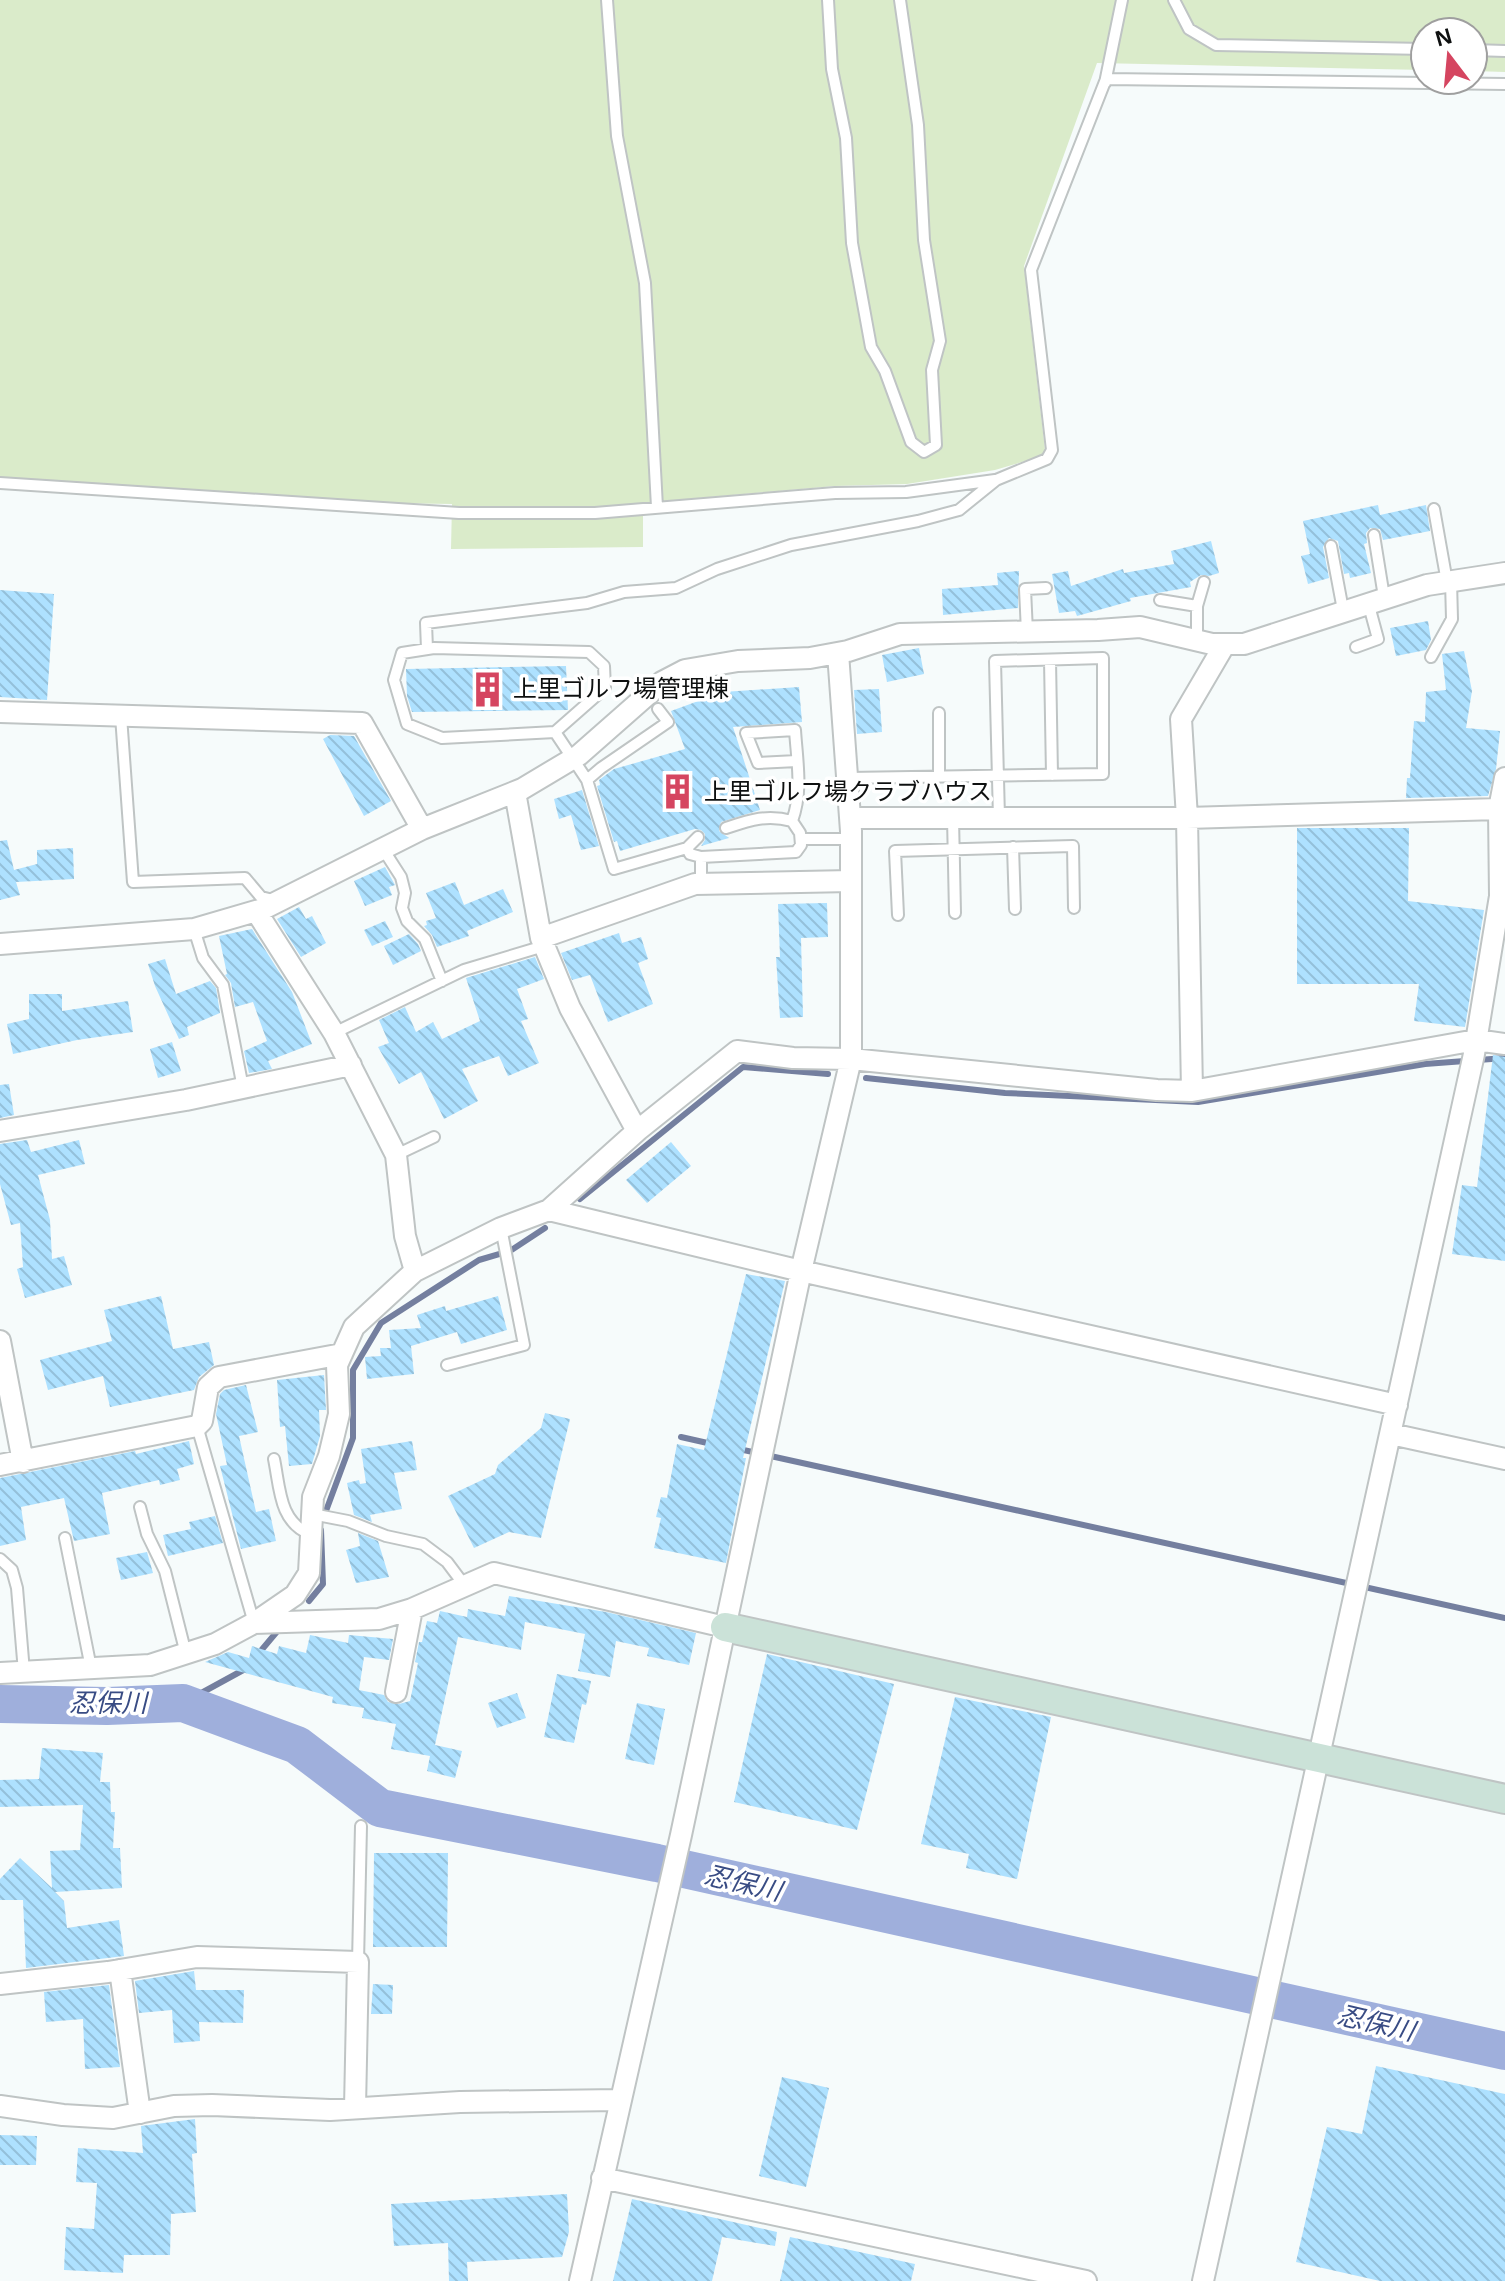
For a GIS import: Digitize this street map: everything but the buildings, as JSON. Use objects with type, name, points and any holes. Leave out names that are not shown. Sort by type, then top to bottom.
[{"type":"street","points":[[0,944],[194,929],[256,911],[422,829],[515,792],[573,758],[662,682],[685,670],[738,661],[810,658],[900,634],[1140,627],[1197,640],[1244,644],[1376,600],[1449,581],[1505,573]]},
{"type":"street","points":[[1192,1091],[1187,818],[1181,719],[1225,644]]},
{"type":"street","points":[[580,2281],[681,1835],[801,1271],[851,1059],[851,828],[838,653]]},
{"type":"street","points":[[0,712],[362,723],[422,829]]},
{"type":"street","points":[[1203,2281],[1476,1040],[1500,896],[1499,809],[1505,778]]},
{"type":"street","points":[[515,792],[542,942],[570,1008],[637,1131]]},
{"type":"street","points":[[851,828],[953,818],[1187,818],[1499,809]]},
{"type":"street","points":[[542,942],[701,883],[851,881]]},
{"type":"street","points":[[256,911],[334,1033],[396,1155],[405,1236],[415,1271]]},
{"type":"street","points":[[0,1673],[150,1665],[215,1644],[254,1623],[295,1595],[309,1573],[313,1497],[329,1456],[339,1414],[337,1365],[354,1327],[415,1271],[501,1228],[549,1210],[637,1131],[737,1051],[1192,1091],[1476,1040],[1505,1044]]},
{"type":"street","points":[[0,1131],[243,1088],[351,1065]]},
{"type":"street","points":[[549,1210],[801,1271],[1397,1405]]},
{"type":"street","points":[[0,1341],[23,1462]]},
{"type":"street","points":[[0,1465],[197,1426],[202,1421],[208,1387],[219,1377],[342,1354]]},
{"type":"street","points":[[1391,1434],[1505,1459]]},
{"type":"street","points":[[254,1623],[379,1619],[412,1609],[494,1573],[1505,1799]]},
{"type":"street","points":[[396,1692],[412,1609]]},
{"type":"street","points":[[0,1984],[120,1970],[197,1957],[358,1962],[355,2108]]},
{"type":"street","points":[[120,1970],[140,2113]]},
{"type":"street","points":[[0,2106],[113,2118],[174,2106],[355,2108],[460,2102],[619,2100]]},
{"type":"street","points":[[602,2178],[1086,2281]]},
{"type":"lane","points":[[607,0],[617,136],[645,283],[657,507]]},
{"type":"lane","points":[[828,0],[832,69],[846,138],[852,243],[871,347],[885,371],[911,442],[924,452],[936,445],[932,370],[940,341],[924,240],[918,125],[900,0]]},
{"type":"lane","points":[[0,483],[459,513],[595,513],[835,493],[906,492],[996,480],[1047,459],[1052,450],[1031,270],[1105,83],[1122,0]]},
{"type":"lane","points":[[1174,0],[1189,29],[1216,45],[1409,49]]},
{"type":"lane","points":[[1105,83],[1106,79],[1505,84]]},
{"type":"lane","points":[[427,649],[426,623],[587,603],[624,592],[676,588],[717,569],[791,545],[959,510],[996,480]]},
{"type":"lane","points":[[1431,657],[1452,619],[1449,581],[1434,509]]},
{"type":"lane","points":[[1356,647],[1378,639],[1374,535]]},
{"type":"lane","points":[[1331,546],[1343,610]]},
{"type":"lane","points":[[1197,640],[1197,606],[1204,582]]},
{"type":"lane","points":[[1027,632],[1025,589],[1046,588]]},
{"type":"lane","points":[[1160,600],[1197,606]]},
{"type":"lane","points":[[427,649],[589,652],[604,666],[605,688],[555,732],[442,738],[407,724],[394,680],[402,653],[427,649]]},
{"type":"lane","points":[[848,778],[939,777],[998,776],[1103,774],[1103,658],[995,661],[998,776],[999,818]]},
{"type":"lane","points":[[1050,660],[1052,775]]},
{"type":"lane","points":[[587,780],[668,722],[658,709]]},
{"type":"lane","points":[[939,713],[939,777]]},
{"type":"lane","points":[[121,716],[133,882],[245,878],[261,897],[279,901]]},
{"type":"lane","points":[[687,848],[690,854],[701,857],[796,852],[801,839],[792,821],[800,801],[795,730],[746,733],[758,763],[797,761]]},
{"type":"lane","points":[[555,732],[587,780],[614,869],[687,848],[698,837]]},
{"type":"lane","points":[[726,828],[763,816],[792,821]]},
{"type":"lane","points":[[953,818],[955,913]]},
{"type":"lane","points":[[801,839],[851,828]]},
{"type":"lane","points":[[898,915],[895,851],[1073,846],[1074,908]]},
{"type":"lane","points":[[1013,847],[1015,909]]},
{"type":"lane","points":[[383,849],[401,877],[405,893],[402,908],[407,921],[425,939],[442,981]]},
{"type":"lane","points":[[701,857],[701,883]]},
{"type":"lane","points":[[194,929],[203,958],[223,985],[243,1088]]},
{"type":"lane","points":[[334,1033],[464,970],[542,942]]},
{"type":"lane","points":[[396,1155],[434,1137]]},
{"type":"lane","points":[[447,1365],[524,1345],[501,1228]]},
{"type":"lane","points":[[197,1426],[254,1623]]},
{"type":"lane","points":[[274,1459],[286,1514],[295,1528],[348,1521],[386,1536],[423,1544],[447,1562],[465,1586]]},
{"type":"lane","points":[[140,1507],[147,1534],[165,1571],[186,1654]]},
{"type":"lane","points":[[65,1538],[91,1668]]},
{"type":"lane","points":[[0,1559],[12,1570],[17,1588],[24,1672]]},
{"type":"lane","points":[[358,1962],[361,1826]]},
{"type":"green space","points":[[0,0],[1505,0],[1505,72],[1489,72],[1489,16],[1409,16],[1409,70],[1097,63],[1024,266],[1045,450],[1042,456],[995,470],[907,484],[835,486],[643,503],[643,547],[451,549],[452,504],[384,503],[0,477]]},
{"type":"waterway","points":[[866,1078],[1005,1093],[1198,1102],[1425,1064],[1505,1058]]},
{"type":"waterway","points":[[580,1199],[743,1067],[828,1074]]},
{"type":"waterway","points":[[323,1519],[353,1438],[353,1370],[381,1323],[479,1260],[510,1251],[545,1228]]},
{"type":"waterway","points":[[681,1437],[712,1444]]},
{"type":"waterway","points":[[739,1449],[1505,1618]]},
{"type":"waterway","points":[[309,1601],[323,1584],[321,1530]]},
{"type":"waterway","points":[[259,1653],[280,1628]]},
{"type":"waterway","points":[[183,1703],[247,1668]]},
{"type":"waterway","name":"忍保川","points":[[0,1704],[107,1706],[183,1703],[297,1745],[380,1808],[657,1863],[1505,2051]]},
{"type":"place","name":"上里ゴルフ場管理棟","points":[[487,689]]},
{"type":"place","name":"上里ゴルフ場クラブハウス","points":[[678,792]]}]
